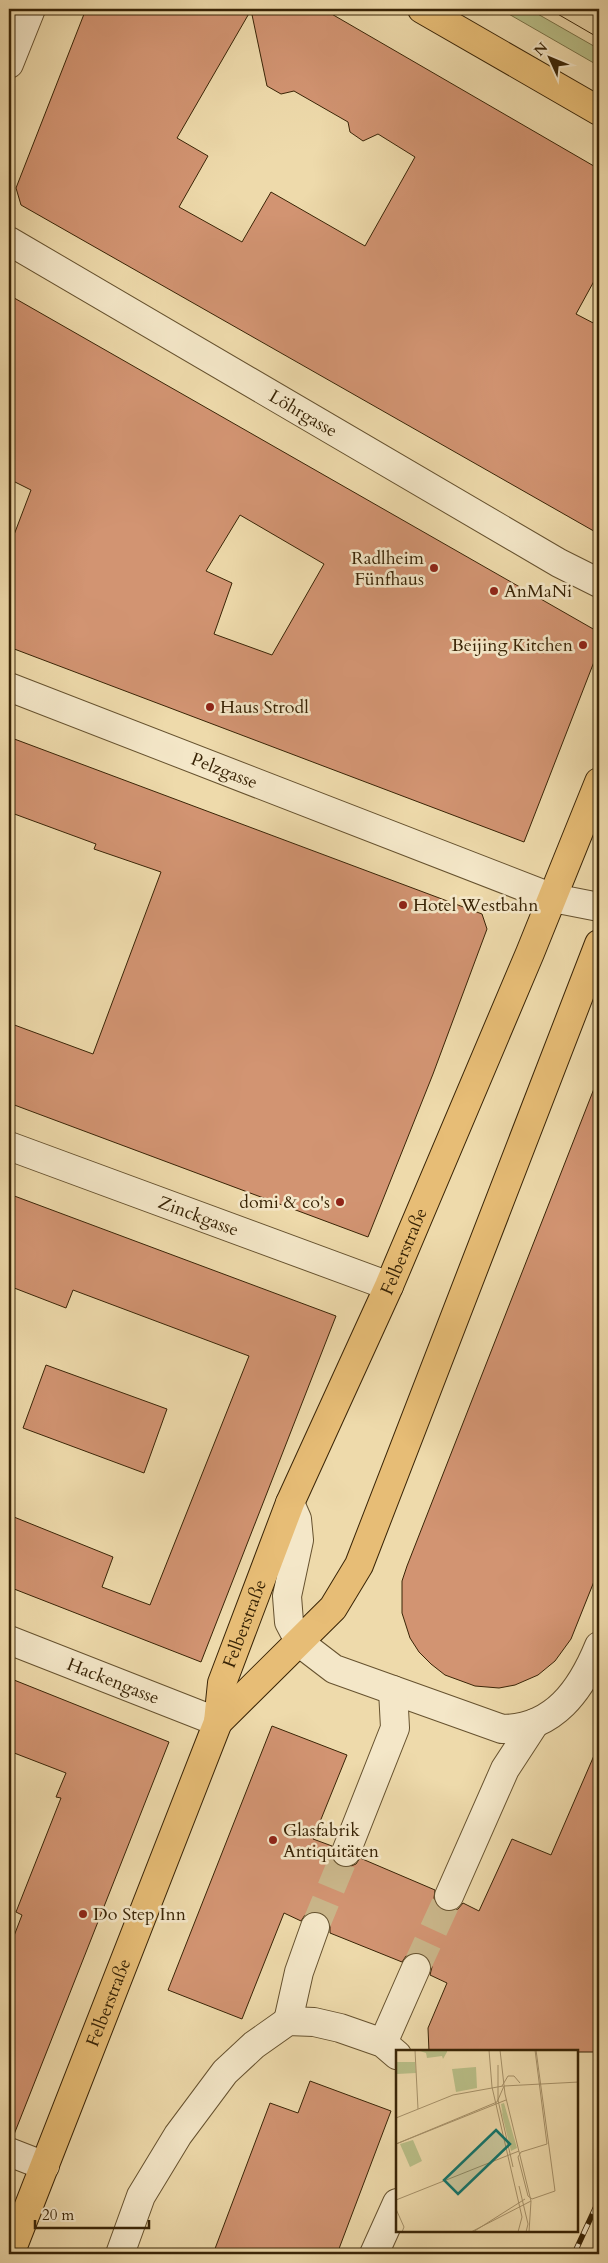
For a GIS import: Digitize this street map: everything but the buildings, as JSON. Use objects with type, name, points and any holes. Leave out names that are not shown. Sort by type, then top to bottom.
[{"type":"main road","points":[[422,9],[599,111]]},
{"type":"main road","name":"Felberstraße","points":[[10,2254],[218,1722],[222,1683],[290,1503],[389,1286],[553,898],[599,782]]},
{"type":"main road","name":"Felberstraße","points":[[218,1722],[300,1643],[333,1608],[359,1565],[599,944]]},
{"type":"street","points":[[9,64],[31,9]]},
{"type":"street","name":"Löhrgasse","points":[[9,241],[559,563],[599,583]]},
{"type":"street","name":"Pelzgasse","points":[[9,687],[553,898],[599,907]]},
{"type":"street","name":"Zinckgasse","points":[[9,1146],[389,1286]]},
{"type":"street","points":[[290,1503],[297,1519],[299,1540],[288,1596],[289,1622],[300,1643],[334,1669],[502,1730],[517,1729],[535,1723],[555,1712],[574,1695],[599,1646]]},
{"type":"street","name":"Hackengasse","points":[[9,1640],[218,1722]]},
{"type":"street","points":[[346,1852],[395,1728],[392,1690]]},
{"type":"street","points":[[449,1896],[504,1769],[535,1723]]},
{"type":"street","points":[[288,2021],[299,1972],[315,1927]]},
{"type":"street","points":[[120,2254],[141,2196],[178,2135],[225,2072],[254,2045],[288,2021],[322,2024],[390,2049],[416,1968]]},
{"type":"street","points":[[9,2152],[44,2166]]},
{"type":"street","points":[[374,2254],[396,2205]]},
{"type":"green space","points":[[500,9],[529,9],[599,49],[599,66]]},
{"type":"tunnel","points":[[315,1927],[346,1852]]},
{"type":"tunnel","points":[[416,1968],[449,1896]]},
{"type":"tram line","points":[[549,9],[599,38]]},
{"type":"tram line","points":[[586,9],[599,16]]},
{"type":"railway","points":[[574,2254],[599,2200]]},
{"type":"place","name":"Radlheim Fünfhaus","points":[[434,568]]},
{"type":"place","name":"AnMaNi","points":[[494,591]]},
{"type":"place","name":"Beijing Kitchen","points":[[583,645]]},
{"type":"place","name":"Haus Strodl","points":[[210,707]]},
{"type":"place","name":"Hotel Westbahn","points":[[403,905]]},
{"type":"place","name":"domi & co's","points":[[340,1202]]},
{"type":"place","name":"Glasfabrik Antiquitäten","points":[[273,1840]]},
{"type":"place","name":"Do Step Inn","points":[[83,1914]]}]
